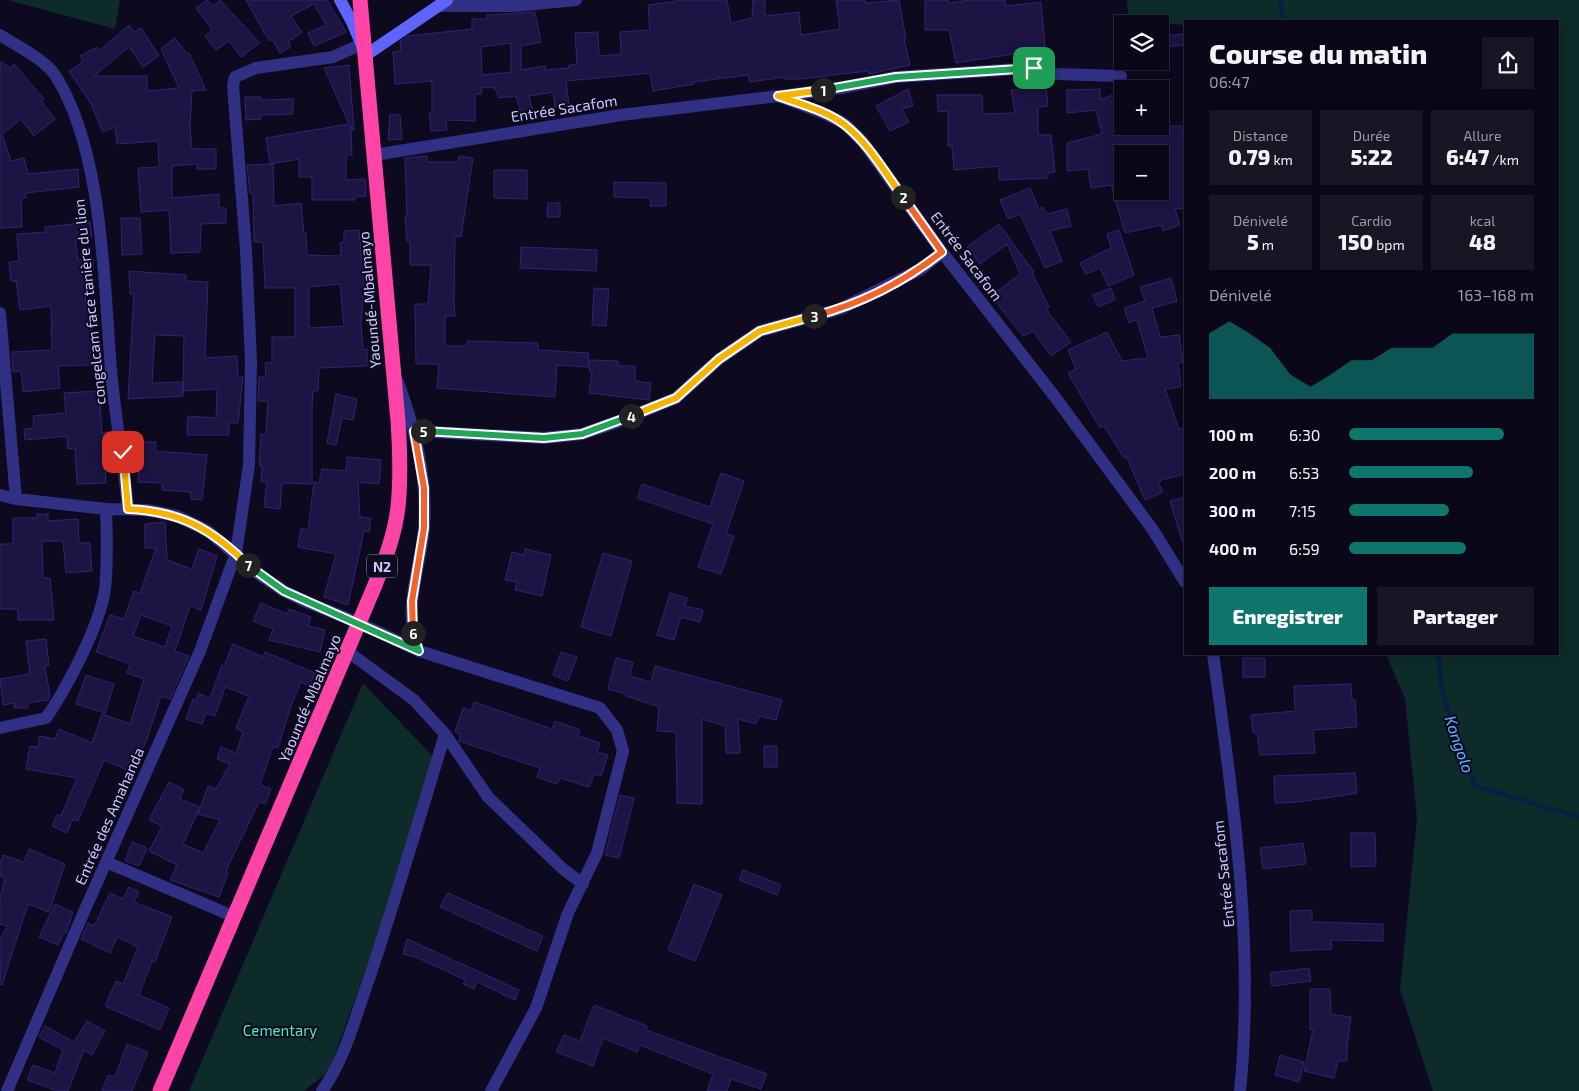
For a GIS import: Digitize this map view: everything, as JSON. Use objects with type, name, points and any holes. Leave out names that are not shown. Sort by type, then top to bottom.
[{"type":"highway","name":"Yaoundé-Mbalmayo","points":[[160,1091],[359,623],[388,550],[398,508],[400,467],[398,421],[360,0]]},
{"type":"street","points":[[340,0],[364,50],[443,3],[514,6],[576,0]]},
{"type":"street","name":"congelcam face tanière du lion","points":[[0,35],[27,51],[54,73],[74,111],[81,136],[93,188],[107,295],[111,372],[128,509]]},
{"type":"street","name":"Entrée des Amahanda","points":[[7,1091],[106,862],[200,652],[236,553],[249,465],[251,361],[246,250],[233,86],[235,77],[242,72],[256,68],[333,57],[364,50]]},
{"type":"street","points":[[778,96],[841,88],[896,77],[1016,69],[1034,68],[1055,74],[1121,76]]},
{"type":"street","name":"Entrée Sacafom","points":[[374,155],[621,115],[778,96],[825,114],[845,124],[863,142],[942,252],[1055,397],[1153,530],[1184,580]]},
{"type":"street","points":[[414,431],[544,438],[582,434],[676,398],[719,359],[760,331],[840,309],[921,269],[942,252]]},
{"type":"street","points":[[0,314],[16,499]]},
{"type":"street","points":[[392,366],[414,431],[424,488],[424,528],[412,601],[414,639],[419,651]]},
{"type":"street","points":[[0,495],[16,499],[106,509],[128,509],[177,516],[208,531],[236,553],[254,571],[284,591],[419,651],[600,708],[617,730],[623,751],[598,853],[568,913],[536,1008],[490,1091]]},
{"type":"street","points":[[0,728],[46,718],[92,632],[105,591],[107,552],[106,509]]},
{"type":"street","points":[[347,652],[414,700],[445,734],[488,796],[563,870],[583,884]]},
{"type":"street","name":"Entrée Sacafom","points":[[1213,655],[1242,885],[1246,938],[1244,1045],[1240,1091]]},
{"type":"street","points":[[322,1091],[337,1069],[350,1033],[383,937],[445,734]]},
{"type":"street","points":[[106,862],[235,917]]},
{"type":"green space","points":[[8,0],[120,0],[115,29]]},
{"type":"green space","points":[[1127,0],[1579,0],[1579,1091],[1433,1091],[1400,990],[1417,818],[1405,699],[1386,655],[1559,655],[1559,20],[1184,20],[1184,25],[1169,24],[1169,15],[1128,15]]},
{"type":"green space","name":"Cementary","points":[[363,683],[440,764],[329,1071],[304,1091],[189,1091]]},
{"type":"building","points":[[207,0],[213,6],[220,0],[260,43],[241,57],[229,41],[216,50],[205,36],[212,30],[196,8]]},
{"type":"building","points":[[246,0],[327,0],[346,32],[314,46],[308,33],[326,25],[314,4],[291,16],[302,32],[288,42],[291,47],[280,53],[272,39],[269,41]]},
{"type":"building","points":[[684,0],[727,0],[731,23],[752,18],[753,0],[765,0],[765,16],[799,12],[801,35],[840,29],[836,0],[865,0],[865,3],[899,0],[906,39],[904,39],[910,65],[869,74],[868,71],[801,79],[785,79],[785,77],[750,82],[748,75],[693,82],[694,84],[653,91],[650,73],[566,81],[569,106],[555,108],[553,92],[529,96],[534,115],[522,117],[516,96],[499,98],[495,88],[482,87],[481,94],[475,94],[475,121],[446,120],[447,130],[431,131],[429,113],[432,113],[432,81],[395,84],[393,52],[401,51],[400,41],[408,36],[472,29],[472,19],[487,19],[487,15],[535,12],[541,42],[521,46],[521,70],[545,66],[545,70],[569,68],[569,65],[577,64],[575,33],[598,32],[599,56],[621,54],[620,32],[650,30],[648,5]],"holes":[[[511,43],[511,72],[482,75],[481,47]]]},
{"type":"building","points":[[925,0],[948,0],[949,3],[970,0],[1005,0],[1006,6],[1041,2],[1045,47],[1014,50],[1014,54],[956,63],[949,30],[925,30]]},
{"type":"building","points":[[129,25],[134,32],[141,28],[159,56],[143,67],[129,47],[94,76],[147,76],[147,91],[179,88],[161,49],[175,38],[187,54],[189,53],[206,90],[192,91],[190,126],[192,149],[216,149],[216,169],[197,169],[197,164],[172,166],[172,198],[219,194],[219,208],[226,208],[226,223],[201,224],[200,252],[171,253],[169,210],[141,212],[138,168],[159,167],[158,141],[117,144],[115,127],[103,132],[90,102],[69,71],[83,62],[80,56],[97,47],[99,51]]},
{"type":"building","points":[[1184,34],[1184,45],[1169,46],[1169,35]]},
{"type":"building","points":[[0,61],[11,68],[14,64],[44,99],[41,101],[55,119],[34,136],[21,119],[2,135],[11,161],[24,158],[28,174],[78,169],[79,187],[26,193],[26,198],[21,198],[22,227],[0,228]]},
{"type":"building","points":[[349,65],[354,131],[351,126],[352,155],[346,155],[346,180],[365,179],[366,196],[355,197],[355,200],[312,200],[312,177],[299,177],[299,159],[270,164],[266,138],[349,124],[324,68]]},
{"type":"building","points":[[1046,87],[1048,106],[1038,107],[1038,135],[1051,135],[1055,172],[1048,173],[1048,178],[999,180],[999,166],[954,170],[952,146],[948,146],[948,111],[938,112],[937,95],[982,95],[983,114],[1015,113],[1011,90]]},
{"type":"building","points":[[908,89],[913,106],[902,109],[909,122],[890,131],[876,106]]},
{"type":"building","points":[[1100,89],[1100,100],[1114,94],[1114,135],[1169,135],[1169,126],[1181,126],[1184,135],[1184,208],[1175,209],[1180,225],[1163,231],[1161,225],[1125,233],[1115,200],[1169,200],[1169,145],[1114,145],[1114,195],[1111,185],[1091,188],[1088,169],[1067,171],[1067,143],[1102,134],[1096,110],[1067,113],[1067,90]]},
{"type":"building","points":[[245,97],[261,97],[261,100],[293,99],[293,114],[261,115],[261,119],[246,120]]},
{"type":"building","points":[[390,114],[400,115],[402,139],[388,140]]},
{"type":"building","points":[[427,156],[427,162],[458,162],[459,156],[473,158],[461,237],[455,236],[455,316],[445,316],[445,346],[467,346],[467,341],[538,343],[538,350],[589,353],[588,367],[557,365],[555,397],[437,388],[439,364],[416,364],[415,304],[428,304],[431,265],[410,265],[410,241],[407,241],[405,216],[407,216],[405,158]]},
{"type":"building","points":[[273,164],[274,206],[301,203],[304,233],[306,233],[307,255],[341,256],[340,243],[344,242],[344,231],[359,230],[364,287],[361,324],[363,350],[367,349],[367,366],[319,368],[318,391],[313,391],[312,407],[312,484],[282,483],[280,509],[264,507],[267,482],[261,482],[262,466],[259,466],[261,434],[266,435],[268,401],[258,401],[259,377],[266,377],[265,363],[272,362],[272,337],[295,337],[295,288],[265,288],[263,242],[254,242],[253,193],[250,193],[247,165]],"holes":[[[340,284],[344,326],[309,328],[309,287]]]},
{"type":"building","points":[[494,170],[527,170],[527,199],[494,198]]},
{"type":"building","points":[[614,182],[666,183],[666,206],[650,206],[651,198],[614,197]]},
{"type":"building","points":[[1030,188],[1039,209],[1043,207],[1047,214],[1067,209],[1071,226],[1050,231],[1062,261],[1045,268],[1020,214],[1008,219],[1000,200]]},
{"type":"building","points":[[548,203],[560,203],[560,217],[547,217]]},
{"type":"building","points":[[121,218],[140,218],[142,254],[122,255]]},
{"type":"building","points":[[90,222],[92,237],[75,239],[78,260],[93,259],[93,271],[84,271],[86,310],[90,310],[95,365],[58,366],[60,388],[23,392],[21,371],[13,372],[12,352],[52,350],[51,306],[20,310],[16,281],[11,281],[9,262],[19,261],[17,234],[46,232],[45,227]]},
{"type":"building","points":[[999,224],[1034,272],[1032,273],[1049,307],[1046,309],[1071,342],[1051,356],[1033,331],[1023,336],[991,296],[1020,274],[1007,244],[980,264],[967,247]]},
{"type":"building","points":[[1119,230],[1134,275],[1108,286],[1100,268],[1086,274],[1080,263],[1111,248],[1107,234]]},
{"type":"building","points":[[521,247],[597,250],[596,271],[520,268]]},
{"type":"building","points":[[129,271],[186,275],[186,281],[208,282],[205,358],[237,356],[238,377],[243,377],[238,423],[229,423],[229,435],[187,435],[188,416],[216,418],[217,389],[183,391],[183,396],[128,399],[134,294],[130,294]],"holes":[[[155,335],[184,336],[183,391],[183,382],[152,383]]]},
{"type":"building","points":[[1171,278],[1177,301],[1152,308],[1160,337],[1179,335],[1183,362],[1178,363],[1181,387],[1165,389],[1179,429],[1184,428],[1184,474],[1158,481],[1163,492],[1145,500],[1126,456],[1124,458],[1104,426],[1100,428],[1068,373],[1076,369],[1068,350],[1107,332],[1122,361],[1148,358],[1137,320],[1129,323],[1124,308],[1145,301],[1140,287]]},
{"type":"building","points":[[594,288],[609,289],[606,326],[592,325]]},
{"type":"building","points":[[1111,288],[1115,300],[1098,307],[1093,295]]},
{"type":"building","points":[[590,360],[618,361],[618,366],[635,366],[635,381],[651,383],[649,400],[589,393],[592,372],[589,372]]},
{"type":"building","points":[[99,391],[102,433],[107,432],[109,445],[104,445],[106,483],[77,484],[75,448],[68,449],[67,436],[25,440],[24,429],[34,428],[33,416],[66,413],[64,393]]},
{"type":"building","points":[[336,394],[357,399],[353,420],[342,418],[336,445],[327,443]]},
{"type":"building","points":[[141,442],[156,442],[155,451],[207,455],[202,500],[191,499],[191,492],[162,490],[162,483],[138,482],[139,469],[141,469]]},
{"type":"building","points":[[347,457],[381,460],[379,484],[358,482],[360,517],[371,518],[369,532],[364,531],[348,605],[324,597],[336,554],[298,547],[301,528],[308,530],[314,482],[319,483],[322,469],[346,471]]},
{"type":"building","points":[[721,473],[744,481],[726,534],[734,536],[721,574],[698,567],[713,524],[637,498],[642,484],[710,507]]},
{"type":"building","points":[[1184,497],[1184,541],[1182,541],[1170,501]]},
{"type":"building","points":[[37,514],[48,514],[48,521],[78,519],[79,543],[90,543],[92,571],[66,573],[63,541],[42,541],[43,578],[50,578],[54,620],[18,620],[18,609],[0,609],[0,544],[13,544],[13,518],[37,518]]},
{"type":"building","points":[[165,522],[167,560],[192,569],[199,549],[217,556],[201,610],[190,606],[175,651],[189,656],[170,699],[161,696],[147,739],[132,772],[104,760],[78,821],[73,819],[67,833],[52,826],[57,815],[61,816],[77,778],[26,769],[30,746],[38,747],[40,736],[55,739],[59,729],[92,743],[102,714],[130,724],[144,679],[127,673],[130,664],[96,652],[110,615],[124,619],[134,591],[140,593],[156,548],[145,548],[145,524]],"holes":[[[141,615],[172,626],[165,647],[133,636]]]},
{"type":"building","points":[[525,549],[551,555],[542,596],[515,590],[517,582],[505,580],[512,552],[524,555]]},
{"type":"building","points":[[603,553],[632,561],[611,636],[581,627]]},
{"type":"building","points":[[670,593],[687,598],[685,606],[703,610],[700,622],[681,617],[674,640],[657,635]]},
{"type":"building","points":[[261,603],[287,614],[289,609],[311,617],[308,626],[325,630],[320,652],[269,640],[273,629],[253,621]]},
{"type":"building","points":[[46,639],[49,665],[45,666],[50,696],[48,700],[28,703],[28,708],[14,708],[14,703],[3,705],[0,679],[30,674],[26,641]]},
{"type":"building","points":[[233,644],[263,657],[265,652],[315,673],[309,686],[301,682],[291,706],[278,748],[273,747],[260,785],[271,789],[265,804],[259,802],[229,864],[226,872],[228,873],[219,897],[170,880],[177,865],[149,851],[162,826],[149,820],[169,782],[184,790],[180,799],[200,807],[183,844],[203,853],[220,820],[198,814],[208,786],[216,789],[230,764],[217,759],[221,747],[236,753],[243,732],[236,728],[249,696],[225,687],[215,716],[206,713],[202,724],[186,719],[193,699],[196,701],[198,693],[210,698],[222,665],[224,666]]},
{"type":"building","points":[[561,652],[577,657],[568,681],[553,675]]},
{"type":"building","points":[[616,658],[633,662],[630,676],[651,682],[655,666],[782,700],[776,720],[759,716],[756,724],[738,719],[740,753],[726,753],[725,726],[702,719],[702,804],[677,803],[676,732],[657,731],[659,707],[626,696],[627,694],[608,689]]},
{"type":"building","points":[[1243,658],[1265,658],[1265,677],[1243,677]]},
{"type":"building","points":[[86,675],[114,684],[105,713],[76,704]]},
{"type":"building","points":[[1351,684],[1352,700],[1355,700],[1357,727],[1313,730],[1315,753],[1260,755],[1257,733],[1253,733],[1251,715],[1295,711],[1294,686]]},
{"type":"building","points":[[474,702],[552,729],[555,721],[580,730],[578,736],[600,743],[597,752],[608,755],[601,776],[594,774],[589,787],[560,778],[557,784],[537,777],[540,768],[459,741],[460,734],[455,732],[463,708],[471,711]]},
{"type":"building","points":[[764,746],[777,746],[777,767],[764,767]]},
{"type":"building","points":[[1355,773],[1357,793],[1299,802],[1275,803],[1274,776]]},
{"type":"building","points":[[620,795],[634,798],[619,858],[605,855]]},
{"type":"building","points":[[1351,833],[1375,833],[1376,866],[1351,867]]},
{"type":"building","points":[[132,842],[147,848],[139,866],[125,861]]},
{"type":"building","points":[[1303,843],[1306,864],[1263,869],[1260,848]]},
{"type":"building","points":[[29,849],[65,864],[49,912],[28,904],[2,985],[0,984],[0,939],[8,926],[0,924],[0,898],[5,878],[0,876],[0,864],[3,855],[24,862]]},
{"type":"building","points":[[743,870],[781,885],[777,895],[739,880]]},
{"type":"building","points":[[694,884],[722,895],[695,961],[668,950]]},
{"type":"building","points":[[129,887],[139,892],[134,902],[172,917],[155,962],[152,961],[139,995],[169,1008],[160,1030],[105,1006],[116,981],[123,984],[138,947],[117,937],[110,953],[81,939],[88,923],[94,926],[110,893],[123,899]]},
{"type":"building","points":[[448,893],[543,936],[537,951],[440,907]]},
{"type":"building","points":[[55,904],[73,912],[66,933],[64,932],[58,945],[39,937]]},
{"type":"building","points":[[1312,910],[1312,922],[1383,924],[1383,941],[1331,940],[1332,949],[1291,951],[1290,911]]},
{"type":"building","points":[[407,939],[519,990],[515,1000],[477,982],[474,989],[463,984],[465,980],[416,957],[403,954]]},
{"type":"building","points":[[1309,968],[1311,981],[1272,986],[1270,973]]},
{"type":"building","points":[[1310,989],[1330,989],[1331,1014],[1351,1017],[1347,1061],[1338,1061],[1334,1078],[1304,1071],[1313,1030],[1310,1030]]},
{"type":"building","points":[[594,1005],[647,1026],[646,1030],[767,1074],[761,1089],[731,1079],[727,1091],[707,1091],[713,1074],[640,1045],[637,1052],[603,1038],[593,1066],[556,1052],[564,1035],[580,1041]]},
{"type":"building","points":[[87,1021],[105,1031],[92,1055],[84,1050],[68,1091],[58,1091],[27,1080],[33,1065],[55,1073],[63,1050],[39,1037],[45,1026],[74,1042]]},
{"type":"building","points":[[127,1044],[148,1052],[132,1091],[102,1091],[108,1075],[115,1077]]},
{"type":"building","points":[[1280,1055],[1304,1062],[1299,1082],[1275,1075]]},
{"type":"waterway","name":"Kongolo","points":[[1280,0],[1283,20]]},
{"type":"waterway","name":"Kongolo","points":[[1439,655],[1441,688],[1475,786],[1579,817]]},
{"type":"route","points":[[123,452],[128,509],[147,510],[177,516],[208,531],[236,553],[254,571],[284,591],[419,651],[414,639],[412,601],[424,528],[424,488],[414,431],[544,438],[582,434],[676,398],[719,359],[760,331],[840,309],[921,269],[942,252],[863,142],[845,124],[825,114],[778,96],[841,88],[896,77],[1034,68]]}]
